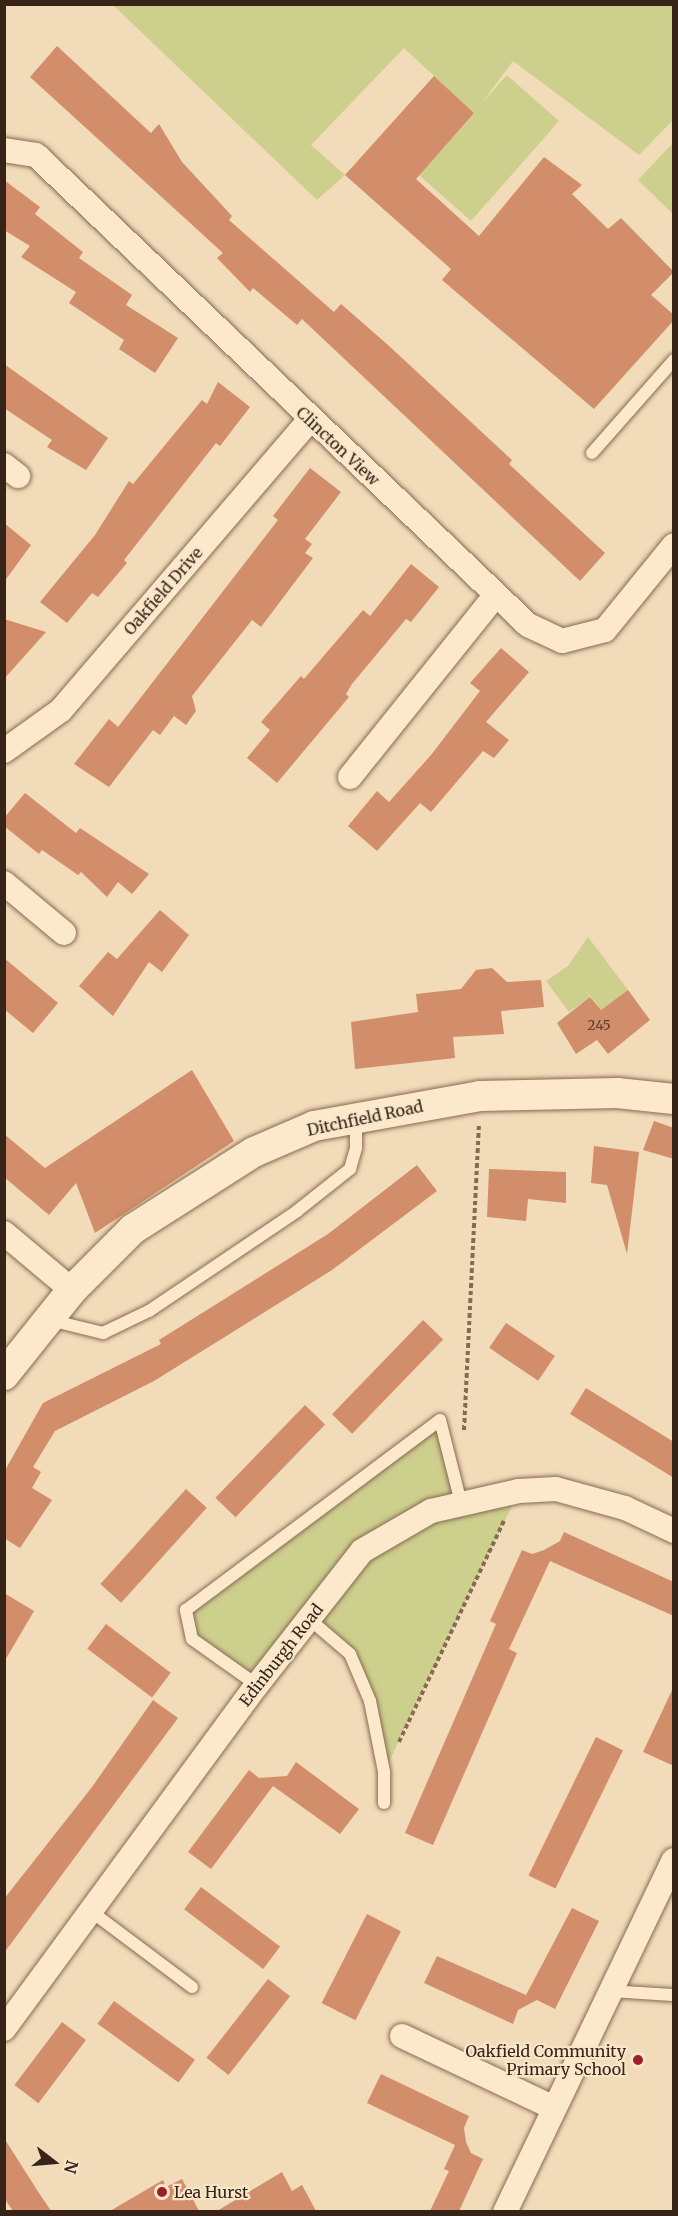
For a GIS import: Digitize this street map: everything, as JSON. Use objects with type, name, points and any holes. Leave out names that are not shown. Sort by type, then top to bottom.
[{"type":"street","name":"Clincton View","points":[[4,150],[36,155],[528,625],[562,641],[605,630],[674,545]]},
{"type":"street","name":"Oakfield Drive","points":[[4,751],[61,710],[310,419]]},
{"type":"street","points":[[350,777],[496,595]]},
{"type":"street","points":[[4,883],[64,933]]},
{"type":"street","name":"Ditchfield Road","points":[[4,1375],[72,1290],[132,1229],[254,1152],[314,1126],[480,1096],[617,1093],[674,1099]]},
{"type":"street","points":[[4,1233],[72,1290]]},
{"type":"street","name":"Edinburgh Road","points":[[4,2029],[257,1684],[362,1551],[431,1511],[519,1491],[556,1489],[626,1508],[674,1531]]},
{"type":"street","points":[[505,2211],[552,2107],[674,1860]]},
{"type":"street","points":[[402,2036],[552,2107]]},
{"type":"lane","points":[[592,453],[674,360]]},
{"type":"lane","points":[[50,1320],[103,1333],[149,1311],[297,1210],[350,1169],[356,1148],[356,1118]]},
{"type":"lane","points":[[257,1684],[192,1639],[186,1610],[440,1420],[461,1503]]},
{"type":"lane","points":[[308,1618],[350,1654],[370,1701],[384,1772],[384,1803]]},
{"type":"lane","points":[[92,1912],[192,1988]]},
{"type":"lane","points":[[610,1991],[674,1995]]},
{"type":"path","points":[[464,1433],[480,1096]]},
{"type":"path","points":[[384,1772],[519,1491]]},
{"type":"green space","points":[[113,5],[673,5],[673,120],[639,155],[513,61],[481,104],[507,75],[559,121],[471,221],[419,175],[474,113],[404,48],[311,145],[345,175],[317,200]]},
{"type":"green space","points":[[673,143],[673,214],[638,180]]},
{"type":"green space","points":[[588,937],[628,990],[601,1010],[585,989],[590,997],[569,1012],[546,981],[568,966]]},
{"type":"green space","points":[[440,1420],[461,1503],[519,1491],[384,1772],[370,1701],[350,1654],[308,1619],[257,1685],[192,1639],[186,1610]]},
{"type":"building","points":[[57,46],[151,133],[159,124],[182,162],[232,216],[229,220],[334,312],[341,304],[388,345],[512,460],[509,464],[605,553],[580,581],[302,319],[297,325],[253,288],[250,292],[217,258],[223,253],[30,77]]},
{"type":"building","points":[[434,76],[474,113],[416,179],[479,236],[544,157],[582,185],[572,194],[608,229],[621,218],[674,272],[651,295],[674,315],[674,320],[594,409],[442,280],[451,269],[345,175]]},
{"type":"building","points":[[4,180],[40,207],[35,214],[83,252],[79,258],[132,295],[126,305],[178,338],[155,373],[119,349],[124,340],[69,303],[76,292],[21,257],[30,246],[4,230]]},
{"type":"building","points":[[4,364],[108,438],[86,470],[47,447],[52,440],[4,408]]},
{"type":"building","points":[[218,382],[250,407],[220,446],[216,443],[124,560],[127,563],[98,597],[92,593],[67,623],[40,602],[95,535],[129,481],[133,484],[202,400],[207,404]]},
{"type":"building","points":[[310,468],[341,492],[305,539],[312,544],[305,553],[313,558],[261,627],[252,620],[192,696],[196,711],[186,725],[174,716],[160,735],[153,730],[109,787],[74,764],[109,719],[118,727],[278,520],[273,516]]},
{"type":"building","points":[[4,523],[31,545],[4,582]]},
{"type":"building","points":[[411,564],[439,587],[411,622],[406,619],[352,684],[346,694],[349,697],[277,783],[247,758],[270,730],[261,722],[301,676],[304,679],[363,610],[370,616]]},
{"type":"building","points":[[4,619],[46,632],[4,679]]},
{"type":"building","points":[[501,648],[529,672],[486,722],[509,740],[494,758],[483,751],[431,812],[420,803],[377,851],[348,826],[377,791],[389,802],[431,755],[480,691],[470,683]]},
{"type":"building","points":[[25,793],[76,833],[80,828],[149,874],[132,894],[118,882],[107,897],[81,872],[78,875],[42,850],[39,854],[4,826],[4,818]]},
{"type":"building","points":[[160,910],[189,935],[162,972],[149,962],[113,1016],[79,986],[108,952],[117,959]]},
{"type":"building","points":[[4,958],[58,1003],[33,1033],[4,1009]]},
{"type":"building","points":[[492,968],[507,982],[541,980],[544,1007],[501,1011],[504,1034],[453,1037],[455,1058],[355,1069],[351,1022],[418,1012],[416,994],[461,989],[476,970]]},
{"type":"building","points":[[628,990],[650,1020],[608,1054],[597,1040],[576,1054],[557,1023],[590,997],[601,1010]]},
{"type":"building","points":[[192,1070],[234,1141],[95,1233],[76,1183],[49,1215],[4,1177],[4,1134],[45,1168]]},
{"type":"building","points":[[654,1121],[674,1128],[674,1159],[643,1150]]},
{"type":"building","points":[[594,1146],[639,1152],[627,1254],[607,1185],[591,1183]]},
{"type":"building","points":[[417,1165],[437,1191],[332,1270],[154,1381],[55,1431],[33,1467],[41,1472],[32,1488],[52,1500],[20,1548],[4,1538],[4,1472],[43,1403],[161,1344],[159,1340],[328,1234]]},
{"type":"building","points":[[489,1169],[566,1172],[566,1203],[528,1199],[526,1221],[487,1217]]},
{"type":"building","points":[[423,1320],[443,1339],[352,1434],[332,1414]]},
{"type":"building","points":[[506,1323],[555,1356],[538,1381],[489,1348]]},
{"type":"building","points":[[586,1388],[674,1442],[674,1478],[570,1414]]},
{"type":"building","points":[[305,1405],[325,1424],[236,1517],[215,1498]]},
{"type":"building","points":[[186,1489],[207,1508],[121,1603],[100,1584]]},
{"type":"building","points":[[564,1532],[674,1582],[674,1616],[550,1561],[509,1649],[517,1653],[433,1845],[405,1833],[496,1624],[490,1621],[522,1550],[532,1554],[544,1550],[560,1541]]},
{"type":"building","points":[[4,1593],[34,1611],[4,1662]]},
{"type":"building","points":[[106,1624],[171,1673],[152,1698],[87,1649]]},
{"type":"building","points":[[674,1686],[674,1766],[643,1752]]},
{"type":"building","points":[[153,1700],[178,1718],[4,1953],[4,1899],[92,1787]]},
{"type":"building","points":[[596,1737],[623,1750],[555,1889],[528,1875]]},
{"type":"building","points":[[296,1762],[359,1809],[340,1834],[273,1786],[211,1869],[188,1852],[249,1770],[259,1778],[287,1776]]},
{"type":"building","points":[[201,1887],[280,1947],[263,1969],[184,1909]]},
{"type":"building","points":[[572,1908],[599,1921],[555,2009],[537,2000],[518,2010],[513,2024],[424,1983],[437,1956],[526,1995]]},
{"type":"building","points":[[367,1914],[401,1931],[355,2020],[322,2003]]},
{"type":"building","points":[[268,1979],[290,1996],[228,2075],[206,2058]]},
{"type":"building","points":[[114,2001],[195,2060],[178,2082],[98,2024]]},
{"type":"building","points":[[62,2022],[86,2040],[38,2103],[14,2085]]},
{"type":"building","points":[[381,2074],[469,2116],[464,2128],[466,2142],[471,2153],[483,2159],[459,2211],[430,2211],[449,2171],[444,2169],[455,2145],[367,2103]]},
{"type":"building","points":[[4,2138],[51,2211],[13,2211],[4,2198]]},
{"type":"building","name":"Lea Hurst","points":[[282,2172],[292,2191],[302,2185],[316,2211],[217,2211]]},
{"type":"building","name":"Lea Hurst","points":[[182,2179],[199,2211],[110,2211],[163,2180],[166,2187]]},
{"type":"place","name":"Oakfield Community Primary School","points":[[638,2060]]},
{"type":"place","name":"Lea Hurst","points":[[162,2192]]}]
